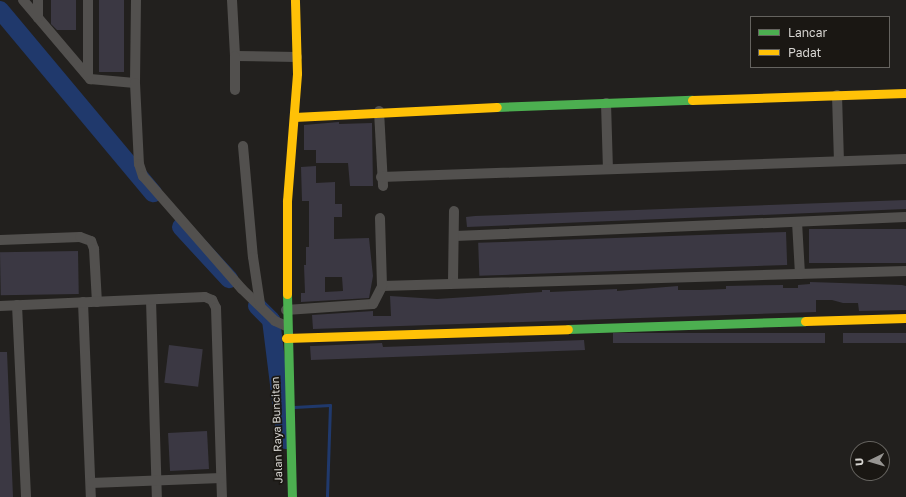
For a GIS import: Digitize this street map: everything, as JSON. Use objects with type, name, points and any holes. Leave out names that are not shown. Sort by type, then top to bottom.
[{"type":"street","points":[[24,0],[93,80],[135,83]]},
{"type":"street","points":[[38,0],[38,18]]},
{"type":"street","points":[[88,0],[88,76]]},
{"type":"street","points":[[136,0],[135,83],[139,164],[143,176],[202,246],[275,321],[286,326]]},
{"type":"street","points":[[232,0],[235,90]]},
{"type":"street","name":"Jalan Raya Buncitan","points":[[292,497],[287,362],[291,338],[286,326],[290,310],[287,201],[298,117],[295,0]]},
{"type":"street","points":[[235,56],[297,58]]},
{"type":"street","points":[[298,117],[379,111],[906,93]]},
{"type":"street","points":[[837,95],[838,161]]},
{"type":"street","points":[[606,103],[608,169]]},
{"type":"street","points":[[379,111],[382,181],[608,169],[906,159]]},
{"type":"street","points":[[244,146],[252,249],[260,304]]},
{"type":"street","points":[[453,282],[455,236],[454,211]]},
{"type":"street","points":[[455,236],[906,217]]},
{"type":"street","points":[[290,310],[370,305],[382,286],[380,218]]},
{"type":"street","points":[[797,222],[800,274]]},
{"type":"street","points":[[0,240],[80,237],[90,241],[94,249],[97,302]]},
{"type":"street","points":[[382,286],[453,282],[906,271]]},
{"type":"street","points":[[0,306],[205,298],[212,300],[216,308],[222,497]]},
{"type":"street","points":[[151,300],[157,497]]},
{"type":"street","points":[[83,302],[91,497]]},
{"type":"street","points":[[17,305],[26,497]]},
{"type":"street","points":[[291,338],[906,318]]},
{"type":"street","points":[[91,483],[221,478]]},
{"type":"building","points":[[51,0],[76,0],[76,30],[57,30],[51,24]]},
{"type":"building","points":[[99,0],[124,0],[124,72],[99,72]]},
{"type":"building","points":[[339,122],[339,124],[372,123],[373,186],[350,186],[348,163],[316,163],[316,150],[304,150],[304,125]]},
{"type":"building","points":[[316,166],[316,183],[335,182],[335,204],[342,204],[342,217],[334,217],[334,239],[369,238],[373,276],[369,298],[301,302],[301,293],[305,293],[304,265],[306,265],[306,247],[309,247],[309,201],[302,201],[301,167]],"holes":[[[325,277],[342,277],[343,291],[325,292]]]},
{"type":"building","points":[[906,200],[906,209],[467,227],[466,217],[475,216]]},
{"type":"building","points":[[809,229],[906,229],[906,263],[809,263]]},
{"type":"building","points":[[786,232],[787,265],[479,276],[478,243]]},
{"type":"building","points":[[78,251],[79,294],[1,295],[0,252]]},
{"type":"building","points":[[810,282],[906,286],[906,310],[859,311],[858,303],[816,300],[816,312],[313,329],[312,315],[373,311],[373,316],[391,316],[390,296],[437,299],[542,292],[542,290],[550,290],[550,292],[617,289],[617,291],[678,286],[678,290],[726,289],[726,286],[783,285],[783,288],[798,288],[798,285],[810,284]]},
{"type":"building","points":[[613,333],[825,333],[825,343],[613,343]]},
{"type":"building","points":[[843,333],[906,333],[906,343],[843,343]]},
{"type":"building","points":[[584,340],[585,350],[311,360],[310,346],[382,343],[383,347]]},
{"type":"building","points":[[169,345],[203,349],[198,387],[164,383]]},
{"type":"building","points":[[0,352],[7,352],[13,497],[0,497]]},
{"type":"building","points":[[207,431],[209,469],[170,471],[168,433]]},
{"type":"waterway","points":[[0,10],[153,193]]},
{"type":"waterway","points":[[181,227],[229,279]]},
{"type":"waterway","points":[[257,306],[271,320],[286,440]]},
{"type":"waterway","points":[[294,407],[330,405],[327,497]]},
{"type":"traffic: fast","points":[[497,107],[692,100]]},
{"type":"traffic: fast","points":[[287,294],[292,497]]},
{"type":"traffic: fast","points":[[568,329],[805,321]]},
{"type":"traffic: slow","points":[[287,294],[287,201],[297,73],[295,0]]},
{"type":"traffic: slow","points":[[692,100],[906,93]]},
{"type":"traffic: slow","points":[[294,117],[497,107]]},
{"type":"traffic: slow","points":[[805,321],[906,318]]},
{"type":"traffic: slow","points":[[286,338],[568,329]]}]
